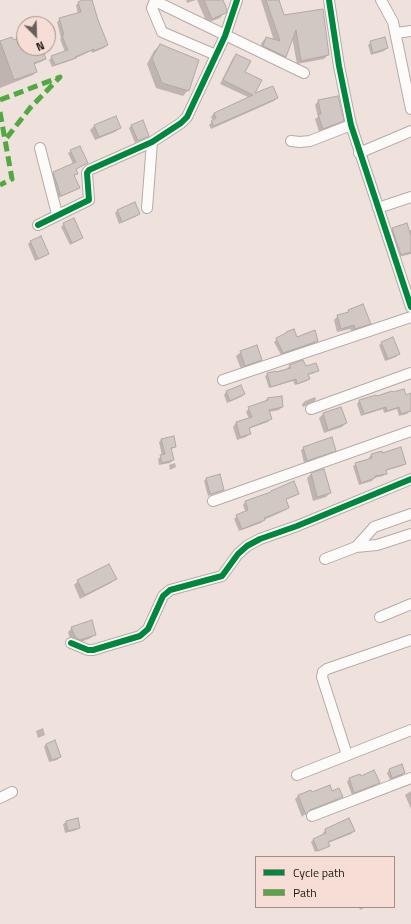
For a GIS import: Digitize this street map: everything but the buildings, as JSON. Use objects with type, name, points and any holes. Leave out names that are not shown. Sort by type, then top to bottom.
[{"type":"street","points":[[38,225],[57,214],[89,200],[87,173],[89,170],[152,142],[187,117],[225,36],[236,0]]},
{"type":"street","points":[[329,0],[339,66],[351,125],[411,307]]},
{"type":"street","points":[[382,0],[392,18],[411,108]]},
{"type":"street","points":[[216,55],[162,32],[152,5],[156,2],[304,73]]},
{"type":"street","points":[[396,33],[411,30]]},
{"type":"street","points":[[291,141],[310,141],[351,125]]},
{"type":"street","points":[[359,153],[411,131]]},
{"type":"street","points":[[148,208],[152,142]]},
{"type":"street","points":[[40,148],[57,214]]},
{"type":"street","points":[[378,208],[411,197]]},
{"type":"street","points":[[223,380],[411,316]]},
{"type":"street","points":[[311,409],[411,373]]},
{"type":"street","points":[[213,501],[411,431]]},
{"type":"street","points":[[71,643],[88,650],[93,650],[140,636],[148,629],[163,596],[170,590],[222,576],[238,554],[254,542],[411,479]]},
{"type":"street","points":[[356,547],[374,527],[411,514]]},
{"type":"street","points":[[325,559],[356,547],[377,545],[411,534]]},
{"type":"street","points":[[380,617],[411,604]]},
{"type":"street","points":[[347,755],[322,677],[323,672],[327,669],[411,640]]},
{"type":"street","points":[[297,775],[411,730]]},
{"type":"street","points":[[312,816],[411,778]]},
{"type":"street","points":[[0,798],[12,792]]},
{"type":"marked path","points":[[0,100],[60,77],[30,108],[5,140]]},
{"type":"marked path","points":[[0,112],[12,179],[0,185]]},
{"type":"cycle path","points":[[38,225],[89,200],[87,173],[89,170],[152,142],[181,123],[187,117],[225,36],[237,0]]},
{"type":"cycle path","points":[[329,0],[339,66],[351,125],[411,307]]},
{"type":"cycle path","points":[[71,643],[88,650],[93,650],[140,636],[148,629],[163,596],[170,590],[222,576],[238,554],[247,546],[260,539],[297,526],[411,479]]}]
